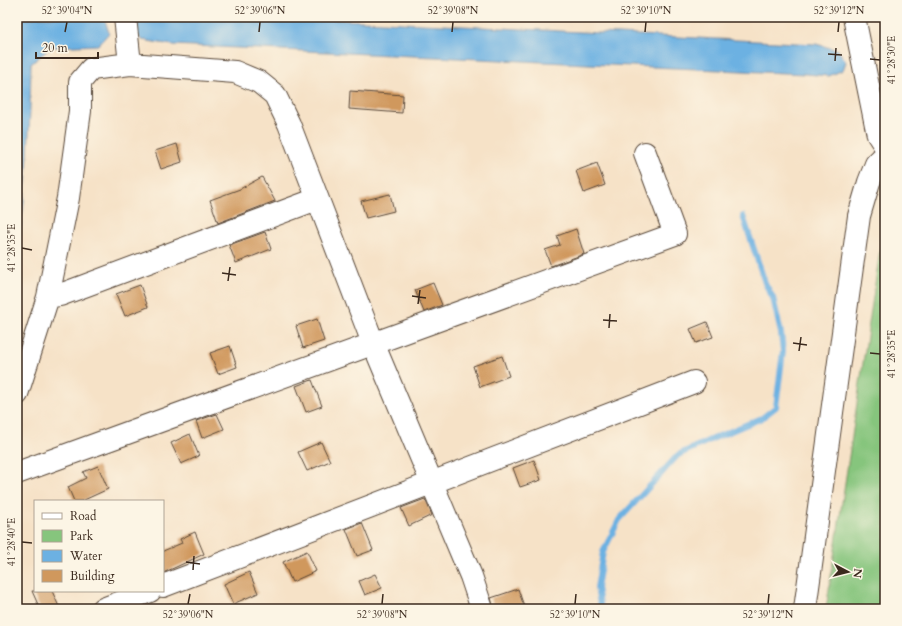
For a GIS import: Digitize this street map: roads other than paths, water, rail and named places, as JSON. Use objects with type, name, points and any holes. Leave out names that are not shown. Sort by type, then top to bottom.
[{"type":"street","points":[[124,17],[130,64]]},
{"type":"street","points":[[854,17],[878,135],[885,146]]},
{"type":"street","points":[[17,394],[48,297],[68,198],[80,111],[80,82],[91,69],[130,64],[235,72],[259,82],[275,95],[289,124],[373,343],[472,576],[482,609]]},
{"type":"street","points":[[17,473],[675,234],[645,153]]},
{"type":"street","points":[[804,609],[859,216],[876,164],[885,154]]},
{"type":"street","points":[[48,297],[60,295],[317,199]]},
{"type":"street","points":[[164,586],[694,382]]},
{"type":"street","points":[[103,609],[147,592]]},
{"type":"water","points":[[17,17],[28,19],[38,17],[104,17],[109,33],[98,45],[51,47],[31,64],[26,182],[17,251]]},
{"type":"water","points":[[135,17],[284,17],[816,44],[838,50],[846,62],[843,70],[829,76],[172,45],[142,40],[134,32]]},
{"type":"waterway","points":[[601,609],[597,588],[603,552],[619,520],[678,455],[762,418],[776,407],[783,351],[781,333],[773,298],[765,283],[743,216]]}]
